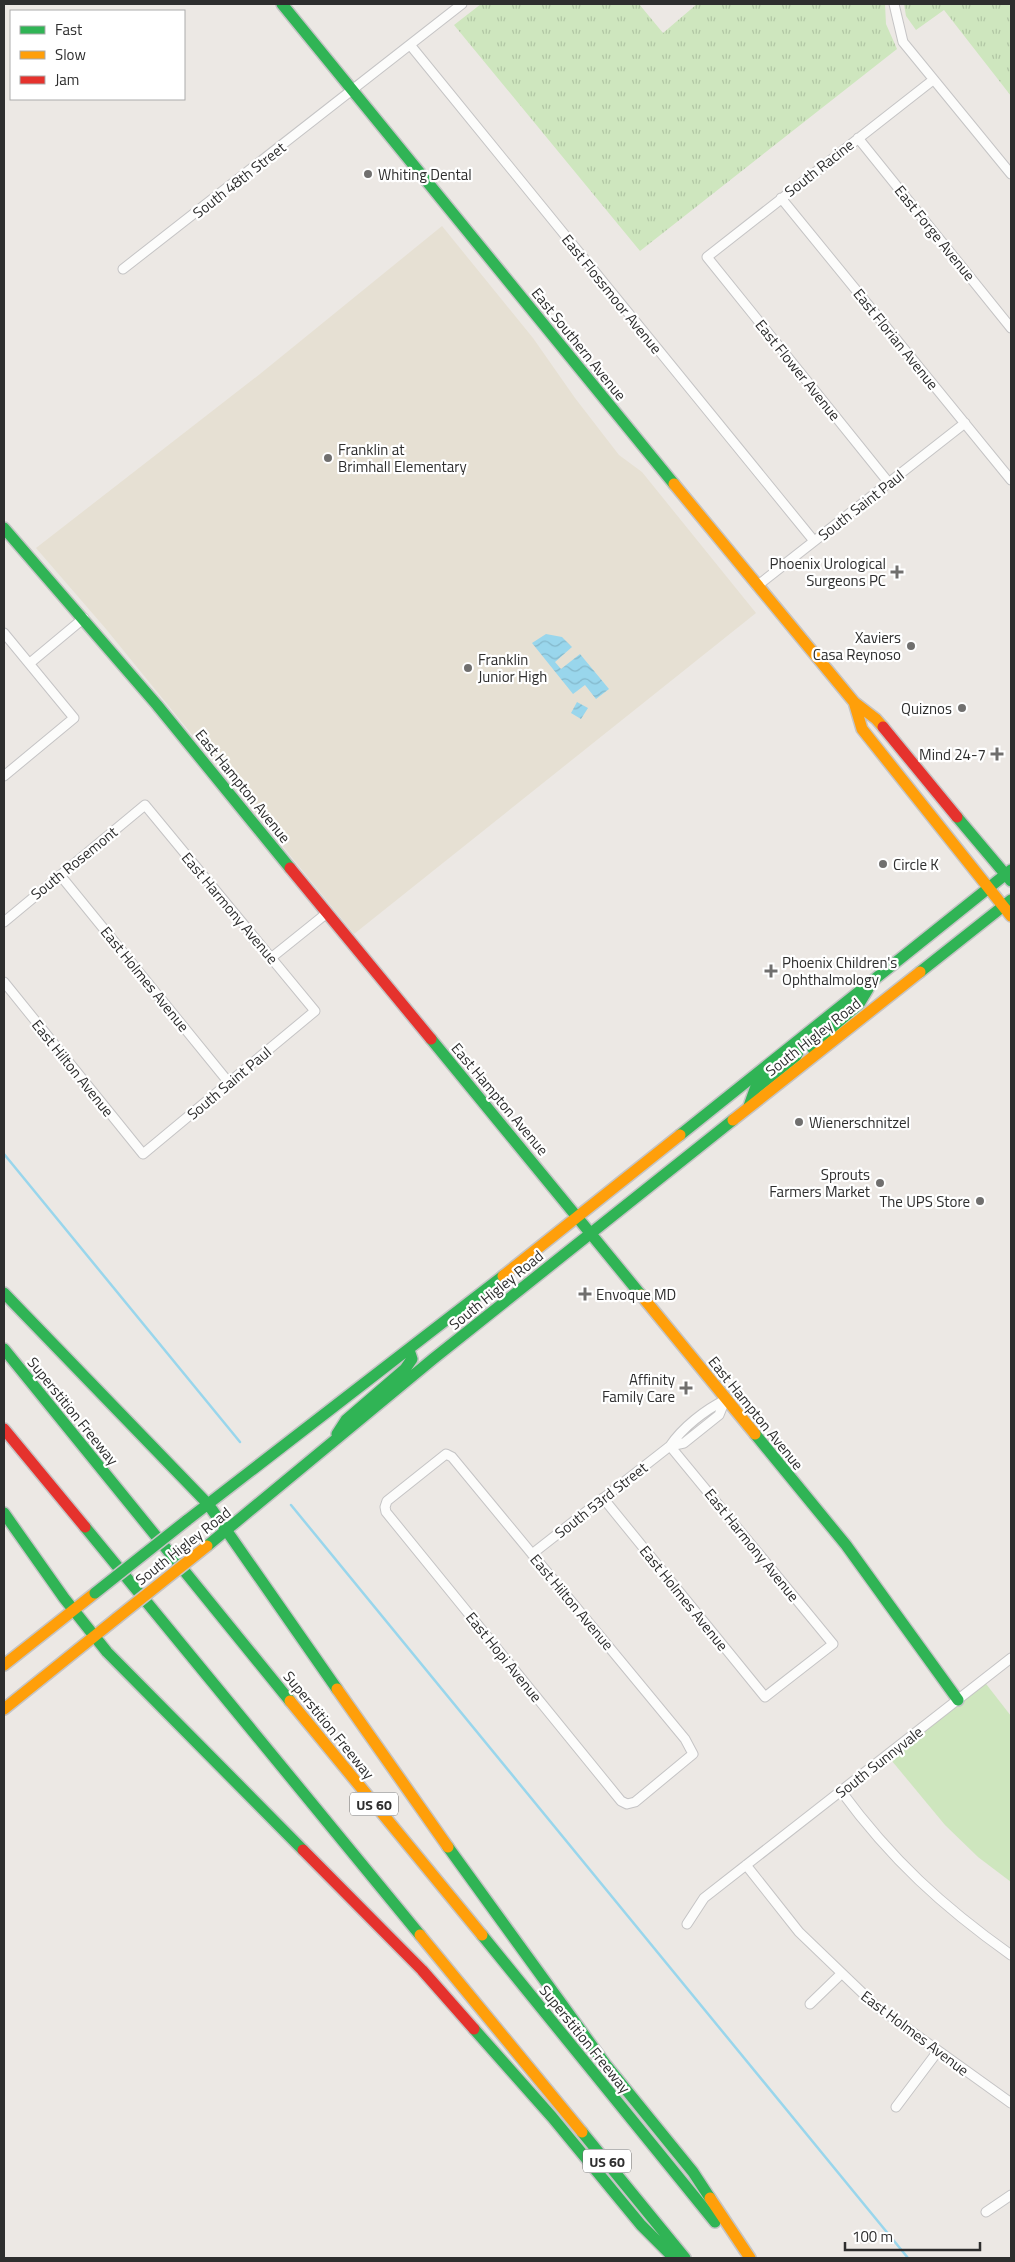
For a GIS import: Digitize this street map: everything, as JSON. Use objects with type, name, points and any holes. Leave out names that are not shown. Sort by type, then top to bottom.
[{"type":"main road","name":"East Southern Avenue","points":[[282,4],[757,586],[854,702],[876,719],[1010,875]]},
{"type":"main road","name":"East Hampton Avenue","points":[[4,528],[84,618],[846,1545],[958,1700]]},
{"type":"main road","name":"East Southern Avenue","points":[[854,702],[862,729],[988,888],[1007,903],[1011,916]]},
{"type":"main road","name":"South Higley Road","points":[[4,1665],[186,1520],[408,1350],[577,1217],[797,1043],[988,888],[1010,875]]},
{"type":"main road","name":"South Higley Road","points":[[4,1709],[228,1530],[433,1359],[749,1106],[1007,903]]},
{"type":"main road","points":[[816,1053],[813,1049],[816,1041],[859,1004],[871,982]]},
{"type":"main road","points":[[749,1106],[755,1089],[796,1056],[798,1052],[797,1043]]},
{"type":"main road","points":[[4,1293],[208,1504],[228,1530],[416,1803],[606,2064],[693,2172],[750,2258]]},
{"type":"main road","name":"Superstition Freeway","points":[[4,1350],[676,2176],[746,2258]]},
{"type":"main road","points":[[332,1443],[346,1420],[406,1369],[412,1359],[408,1350]]},
{"type":"main road","name":"US 60","points":[[4,1429],[685,2258]]},
{"type":"main road","points":[[4,1513],[93,1636],[422,1970],[552,2117],[641,2226],[674,2258]]},
{"type":"street","name":"South 48th Street","points":[[124,270],[462,4]]},
{"type":"street","points":[[894,4],[903,42],[1011,174]]},
{"type":"street","name":"East Flossmoor Avenue","points":[[410,46],[814,541]]},
{"type":"street","name":"South Racine","points":[[706,257],[933,80]]},
{"type":"street","name":"East Forge Avenue","points":[[858,138],[1011,328]]},
{"type":"street","name":"East Florian Avenue","points":[[781,198],[1011,480]]},
{"type":"street","name":"East Flower Avenue","points":[[706,257],[889,483]]},
{"type":"street","name":"South Saint Paul","points":[[757,586],[965,423]]},
{"type":"street","points":[[30,663],[84,618]]},
{"type":"street","points":[[4,633],[74,718],[4,776]]},
{"type":"street","name":"South Rosemont","points":[[4,922],[145,805]]},
{"type":"street","name":"East Harmony Avenue","points":[[145,805],[315,1011]]},
{"type":"street","name":"East Holmes Avenue","points":[[60,875],[230,1084]]},
{"type":"street","points":[[271,958],[327,913]]},
{"type":"street","name":"East Hilton Avenue","points":[[4,982],[142,1154]]},
{"type":"street","name":"South Saint Paul","points":[[142,1154],[230,1084],[315,1011]]},
{"type":"street","name":"South 53rd Street","points":[[532,1554],[670,1446],[676,1437],[713,1406],[725,1400]]},
{"type":"street","name":"South 53rd Street","points":[[670,1446],[684,1443],[719,1415],[725,1400]]},
{"type":"street","points":[[698,1418],[705,1426]]},
{"type":"street","name":"East Harmony Avenue","points":[[670,1446],[833,1644],[765,1697]]},
{"type":"street","name":"East Hilton Avenue","points":[[385,1507],[387,1501],[446,1454],[452,1457],[685,1739],[693,1754]]},
{"type":"street","name":"East Holmes Avenue","points":[[603,1498],[765,1697]]},
{"type":"street","name":"East Hopi Avenue","points":[[385,1507],[386,1512],[621,1801],[628,1804],[635,1802],[693,1754]]},
{"type":"street","name":"South Sunnyvale","points":[[687,1924],[704,1898],[1011,1658]]},
{"type":"street","points":[[841,1791],[867,1826],[902,1865],[945,1905],[1011,1955]]},
{"type":"street","name":"East Holmes Avenue","points":[[746,1865],[799,1932],[876,2006],[1011,2103]]},
{"type":"street","points":[[810,2004],[841,1974]]},
{"type":"street","points":[[896,2107],[938,2051]]},
{"type":"street","points":[[986,2212],[1011,2195]]},
{"type":"shaded area","points":[[442,226],[533,338],[575,398],[619,455],[642,472],[756,613],[354,934],[106,629],[36,548],[260,374]]},
{"type":"green space","points":[[481,4],[639,4],[663,33],[697,4],[885,4],[886,24],[897,49],[640,251],[454,25]]},
{"type":"green space","points":[[904,4],[1011,4],[1011,96],[944,10],[916,30],[906,16]]},
{"type":"green space","points":[[983,1680],[1011,1716],[1011,1882],[978,1857],[945,1825],[887,1755]]},
{"type":"water","points":[[546,634],[562,637],[572,647],[555,662],[561,669],[580,654],[609,689],[596,699],[585,685],[573,694],[532,643]]},
{"type":"water","points":[[577,702],[588,708],[581,719],[571,713]]},
{"type":"waterway","points":[[4,1154],[240,1442]]},
{"type":"waterway","points":[[291,1505],[908,2258]]},
{"type":"traffic: fast","points":[[282,4],[674,484]]},
{"type":"traffic: fast","points":[[4,528],[157,705],[290,868]]},
{"type":"traffic: fast","points":[[957,817],[1011,881]]},
{"type":"traffic: fast","points":[[680,1135],[1011,870]]},
{"type":"traffic: fast","points":[[920,972],[1011,900]]},
{"type":"traffic: fast","points":[[816,1053],[813,1049],[816,1041],[859,1004],[868,989]]},
{"type":"traffic: fast","points":[[431,1039],[641,1295]]},
{"type":"traffic: fast","points":[[749,1106],[755,1089],[796,1056],[798,1052],[797,1043]]},
{"type":"traffic: fast","points":[[207,1546],[433,1359],[733,1120]]},
{"type":"traffic: fast","points":[[186,1521],[503,1276]]},
{"type":"traffic: fast","points":[[4,1293],[208,1504],[337,1689]]},
{"type":"traffic: fast","points":[[4,1349],[290,1701]]},
{"type":"traffic: fast","points":[[337,1434],[346,1420],[405,1369],[412,1359],[409,1350]]},
{"type":"traffic: fast","points":[[755,1434],[846,1545],[958,1700]]},
{"type":"traffic: fast","points":[[4,1513],[64,1598],[107,1652],[303,1850]]},
{"type":"traffic: fast","points":[[95,1593],[186,1521]]},
{"type":"traffic: fast","points":[[85,1527],[420,1935]]},
{"type":"traffic: fast","points":[[448,1847],[606,2065],[693,2172],[710,2198]]},
{"type":"traffic: fast","points":[[482,1935],[715,2222]]},
{"type":"traffic: fast","points":[[474,2029],[552,2117],[641,2225],[674,2258]]},
{"type":"traffic: fast","points":[[582,2132],[685,2258]]},
{"type":"traffic: slow","points":[[674,484],[854,702],[883,727]]},
{"type":"traffic: slow","points":[[854,702],[862,729],[1011,916]]},
{"type":"traffic: slow","points":[[733,1120],[920,972]]},
{"type":"traffic: slow","points":[[503,1276],[680,1135]]},
{"type":"traffic: slow","points":[[641,1295],[755,1434]]},
{"type":"traffic: slow","points":[[117,1618],[207,1546]]},
{"type":"traffic: slow","points":[[4,1665],[95,1593]]},
{"type":"traffic: slow","points":[[4,1709],[117,1618]]},
{"type":"traffic: slow","points":[[337,1689],[448,1847]]},
{"type":"traffic: slow","points":[[290,1701],[482,1935]]},
{"type":"traffic: slow","points":[[420,1935],[582,2132]]},
{"type":"traffic: slow","points":[[710,2198],[750,2258]]},
{"type":"traffic: jam","points":[[883,727],[957,817]]},
{"type":"traffic: jam","points":[[290,868],[431,1039]]},
{"type":"traffic: jam","points":[[4,1429],[85,1527]]},
{"type":"traffic: jam","points":[[303,1850],[422,1970],[474,2029]]},
{"type":"place","name":"Whiting Dental","points":[[368,174]]},
{"type":"place","name":"Franklin at Brimhall Elementary","points":[[328,458]]},
{"type":"place","name":"Phoenix Urological Surgeons PC","points":[[897,572]]},
{"type":"place","name":"Xaviers Casa Reynoso","points":[[911,646]]},
{"type":"place","name":"Franklin Junior High","points":[[468,668]]},
{"type":"place","name":"Quiznos","points":[[962,708]]},
{"type":"place","name":"Mind 24-7","points":[[997,754]]},
{"type":"place","name":"Circle K","points":[[883,864]]},
{"type":"place","name":"Phoenix Children's Ophthalmology","points":[[771,971]]},
{"type":"place","name":"Wienerschnitzel","points":[[799,1122]]},
{"type":"place","name":"Sprouts Farmers Market","points":[[880,1183]]},
{"type":"place","name":"The UPS Store","points":[[980,1201]]},
{"type":"place","name":"Envoque MD","points":[[585,1294]]},
{"type":"place","name":"Affinity Family Care","points":[[686,1388]]}]
